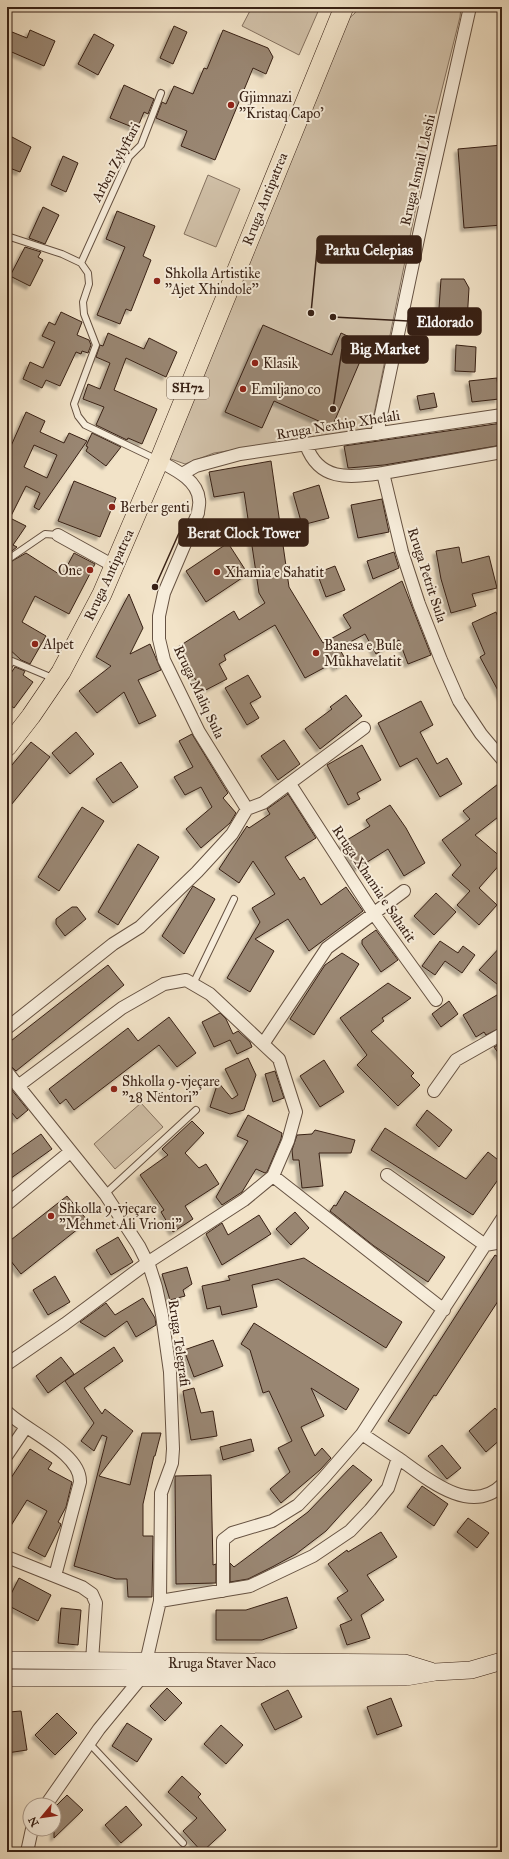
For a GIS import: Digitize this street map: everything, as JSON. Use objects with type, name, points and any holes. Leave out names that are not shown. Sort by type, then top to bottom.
[{"type":"main road","name":"Rruga Antipatrea","points":[[7,747],[32,716],[56,679],[92,615],[159,461],[344,9]]},
{"type":"main road","name":"Rruga Staver Naco","points":[[7,1660],[92,1661],[144,1670]]},
{"type":"main road","name":"Rruga Staver Naco","points":[[7,1678],[144,1670],[405,1663],[436,1672],[471,1670],[502,1661]]},
{"type":"street","name":"Rruga Ismail Lleshi","points":[[377,434],[421,225],[470,7]]},
{"type":"street","name":"Rruga Nexhip Xhelali","points":[[182,474],[196,466],[221,458],[502,415]]},
{"type":"street","points":[[306,445],[311,457],[322,468],[348,477],[383,473],[502,452]]},
{"type":"street","name":"Rruga Maliq Sula","points":[[159,461],[182,474],[193,486],[200,499],[198,513],[164,594],[159,616],[159,639],[164,660],[199,732],[247,809]]},
{"type":"street","name":"Rruga Petrit Sula","points":[[383,473],[402,552],[419,604],[441,660],[459,701],[481,734],[502,759]]},
{"type":"street","points":[[58,535],[114,566]]},
{"type":"street","points":[[7,1028],[113,944],[140,927],[197,872],[232,834],[247,809],[263,803],[364,728]]},
{"type":"street","name":"Rruga Xhamia e Sahatit","points":[[290,784],[374,914],[436,1000]]},
{"type":"street","points":[[263,1044],[327,948],[404,891]]},
{"type":"street","points":[[7,1364],[65,1324],[147,1263],[244,1200],[273,1176],[288,1141],[296,1112],[279,1058],[210,994],[186,980],[164,984],[122,1008],[18,1086]]},
{"type":"street","points":[[434,1091],[456,1060],[502,1034]]},
{"type":"street","name":"Rruga Telegrafi","points":[[7,1072],[104,1194],[139,1246],[156,1287],[166,1340],[170,1372],[173,1449],[172,1464],[161,1493],[160,1601],[144,1670]]},
{"type":"street","points":[[7,1204],[70,1152]]},
{"type":"street","points":[[388,1175],[485,1245],[502,1242]]},
{"type":"street","points":[[273,1176],[444,1310]]},
{"type":"street","points":[[223,1592],[223,1540],[232,1533],[272,1521],[298,1505],[362,1434],[502,1219]]},
{"type":"street","points":[[7,1412],[67,1456],[75,1465],[80,1476],[80,1482],[55,1576]]},
{"type":"street","points":[[7,1454],[26,1427]]},
{"type":"street","points":[[362,1434],[448,1492],[461,1496],[488,1495],[502,1485]]},
{"type":"street","points":[[160,1601],[223,1592],[250,1586],[278,1574],[313,1556],[350,1531],[388,1488],[398,1458]]},
{"type":"street","points":[[7,1557],[82,1587],[95,1599],[92,1661]]},
{"type":"street","points":[[52,1797],[89,1743],[144,1670]]},
{"type":"street","points":[[27,1852],[30,1837]]},
{"type":"lane","name":"Arben Zylyftari","points":[[81,263],[129,157],[141,145],[161,93]]},
{"type":"lane","points":[[7,236],[62,254],[81,263],[88,273],[89,284],[83,302],[84,314],[96,345],[74,404],[78,416],[85,425],[159,461]]},
{"type":"lane","points":[[7,560],[45,534],[58,535]]},
{"type":"lane","points":[[7,669],[12,661],[56,679]]},
{"type":"lane","points":[[193,984],[234,899]]},
{"type":"lane","points":[[7,933],[8,914]]},
{"type":"lane","points":[[104,1194],[196,1110]]},
{"type":"lane","points":[[89,1743],[182,1843]]},
{"type":"shaded area","points":[[252,7],[320,7],[299,55],[242,26]]},
{"type":"shaded area","points":[[358,7],[461,7],[460,17],[431,133],[371,429],[214,453],[185,464],[168,458],[344,23],[355,13]]},
{"type":"shaded area","points":[[208,175],[240,189],[216,247],[184,234]]},
{"type":"shaded area","points":[[141,1103],[163,1127],[115,1169],[94,1144]]},
{"type":"shaded area","points":[[7,1417],[19,1428],[7,1445]]},
{"type":"building","points":[[174,26],[187,32],[173,64],[160,58]]},
{"type":"building","points":[[7,30],[27,38],[30,30],[55,41],[44,66],[7,50]]},
{"type":"building","points":[[223,30],[268,48],[273,57],[266,74],[253,68],[215,160],[181,146],[187,131],[156,118],[162,102],[166,104],[174,86],[193,94],[204,68],[207,69]]},
{"type":"building","points":[[94,34],[114,45],[98,75],[78,64]]},
{"type":"building","points":[[124,85],[154,99],[148,114],[144,112],[137,129],[110,118]]},
{"type":"building","points":[[12,137],[31,147],[20,172],[7,167],[7,147]]},
{"type":"building","points":[[502,145],[502,225],[464,228],[458,149]]},
{"type":"building","points":[[63,156],[78,163],[66,192],[51,185]]},
{"type":"building","points":[[43,207],[59,215],[45,244],[29,238]]},
{"type":"building","points":[[117,211],[155,226],[143,256],[151,260],[131,311],[126,309],[120,324],[97,315],[125,247],[106,239]]},
{"type":"building","points":[[25,247],[41,252],[38,257],[43,260],[30,286],[10,276]]},
{"type":"building","points":[[441,279],[464,279],[469,288],[467,322],[460,325],[438,323]]},
{"type":"building","points":[[61,312],[82,322],[77,335],[89,340],[91,345],[88,353],[82,351],[81,354],[76,352],[60,386],[46,380],[42,388],[23,379],[30,362],[43,368],[55,342],[42,336],[49,322],[55,325]]},
{"type":"building","points":[[263,325],[332,355],[341,333],[367,345],[332,427],[274,401],[262,428],[225,412]]},
{"type":"building","points":[[108,333],[144,349],[149,338],[177,352],[166,377],[126,358],[114,390],[157,409],[142,444],[128,438],[127,440],[96,425],[104,407],[83,399],[88,384],[100,389],[110,363],[96,357],[100,345],[103,346]]},
{"type":"building","points":[[456,345],[476,347],[475,372],[455,371]]},
{"type":"building","points":[[497,378],[499,399],[472,402],[469,381]]},
{"type":"building","points":[[434,393],[437,407],[420,410],[417,396]]},
{"type":"building","points":[[26,412],[45,421],[40,432],[64,443],[69,433],[87,441],[39,510],[34,507],[40,493],[26,486],[10,518],[26,526],[13,545],[17,547],[7,555],[7,455]],"holes":[[[34,445],[57,455],[47,478],[24,467]]]},
{"type":"building","points":[[502,423],[502,445],[384,465],[348,468],[344,446]]},
{"type":"building","points":[[92,433],[121,447],[106,466],[86,451],[88,447],[86,446]]},
{"type":"building","points":[[271,461],[289,587],[323,643],[351,628],[343,615],[402,581],[431,655],[408,664],[399,640],[376,654],[365,634],[339,648],[347,662],[336,668],[333,663],[305,678],[275,625],[224,655],[226,660],[219,664],[227,679],[202,692],[178,647],[234,611],[239,620],[265,603],[259,593],[244,492],[214,497],[209,472]]},
{"type":"building","points":[[74,481],[116,498],[100,537],[58,521]]},
{"type":"building","points":[[319,485],[329,518],[302,525],[293,493]]},
{"type":"building","points":[[382,499],[389,532],[358,538],[351,505]]},
{"type":"building","name":"Xhamia e Sahatit","points":[[228,543],[248,574],[206,602],[186,571]]},
{"type":"building","points":[[459,547],[462,563],[489,556],[497,588],[472,594],[476,606],[451,613],[441,579],[436,551]]},
{"type":"building","points":[[394,552],[399,568],[373,579],[367,561]]},
{"type":"building","points":[[26,553],[62,576],[74,553],[95,564],[69,614],[35,596],[22,622],[46,636],[30,664],[21,660],[7,647],[7,564]]},
{"type":"building","points":[[335,566],[345,590],[326,597],[317,573]]},
{"type":"building","points":[[129,594],[143,628],[130,654],[150,644],[161,670],[138,680],[156,716],[139,724],[124,692],[97,713],[79,691],[111,666],[96,657]]},
{"type":"building","points":[[496,612],[502,627],[502,698],[480,657],[485,654],[472,623]]},
{"type":"building","points":[[15,667],[25,671],[23,675],[33,682],[14,708],[7,703],[7,679]]},
{"type":"building","points":[[248,675],[261,697],[250,703],[259,718],[247,725],[225,688]]},
{"type":"building","points":[[346,695],[362,716],[320,749],[305,729],[332,709],[330,707]]},
{"type":"building","points":[[421,701],[433,725],[420,732],[437,764],[447,758],[462,784],[440,797],[417,758],[400,767],[378,723]]},
{"type":"building","points":[[76,732],[94,754],[70,774],[52,753]]},
{"type":"building","points":[[192,734],[228,793],[223,798],[236,813],[230,823],[201,848],[186,829],[212,807],[201,787],[185,795],[174,777],[193,767],[179,741]]},
{"type":"building","points":[[284,740],[300,764],[278,780],[261,756]]},
{"type":"building","points":[[31,742],[50,757],[7,810],[7,771]]},
{"type":"building","points":[[362,745],[381,780],[357,793],[360,799],[348,805],[327,765]]},
{"type":"building","points":[[121,762],[138,787],[113,803],[96,779]]},
{"type":"building","points":[[502,781],[502,814],[475,835],[502,858],[502,862],[479,888],[497,905],[479,925],[457,905],[470,891],[452,875],[461,865],[442,840],[470,819],[463,811]]},
{"type":"building","points":[[288,794],[316,838],[285,857],[300,880],[304,877],[321,905],[346,887],[363,911],[309,951],[288,919],[255,939],[274,951],[250,992],[227,978],[260,922],[252,908],[275,894],[253,861],[239,883],[219,869],[247,826],[249,828],[270,814],[267,809]]},
{"type":"building","points":[[390,805],[406,828],[425,863],[404,876],[388,849],[356,869],[342,843],[370,826],[366,820]]},
{"type":"building","points":[[82,807],[104,821],[59,891],[38,877]]},
{"type":"building","points":[[138,844],[159,857],[118,925],[98,912]]},
{"type":"building","points":[[193,886],[215,899],[184,954],[162,936]]},
{"type":"building","points":[[436,893],[456,912],[434,935],[414,916]]},
{"type":"building","points":[[72,907],[77,907],[86,919],[65,936],[56,924],[56,919]]},
{"type":"building","points":[[376,930],[398,960],[381,972],[362,944],[362,940]]},
{"type":"building","points":[[440,941],[458,953],[463,946],[475,955],[462,973],[445,961],[435,975],[422,966]]},
{"type":"building","points":[[502,945],[502,988],[479,970]]},
{"type":"building","points":[[342,953],[359,964],[314,1035],[290,1019],[325,965]]},
{"type":"building","points":[[108,965],[124,985],[16,1071],[7,1062],[7,1044]]},
{"type":"building","points":[[388,983],[411,998],[382,1018],[384,1021],[371,1031],[414,1073],[411,1076],[420,1085],[398,1106],[357,1065],[367,1055],[340,1018]]},
{"type":"building","points":[[502,992],[502,1027],[486,1035],[484,1032],[476,1037],[463,1015]]},
{"type":"building","points":[[449,1001],[458,1014],[441,1027],[432,1014]]},
{"type":"building","points":[[220,1013],[226,1019],[233,1034],[238,1031],[250,1042],[252,1047],[237,1054],[230,1040],[214,1047],[202,1022]]},
{"type":"building","points":[[169,1017],[196,1053],[177,1067],[159,1045],[74,1110],[66,1099],[60,1104],[49,1089],[128,1028],[138,1041]]},
{"type":"building","points":[[502,1043],[502,1058],[494,1047]]},
{"type":"building","points":[[248,1058],[256,1075],[244,1110],[230,1114],[210,1107],[218,1082],[232,1099],[238,1095],[225,1069]]},
{"type":"building","points":[[324,1060],[344,1092],[320,1107],[300,1076]]},
{"type":"building","points":[[275,1071],[284,1098],[273,1102],[265,1074]]},
{"type":"building","points":[[7,1084],[28,1110],[17,1119],[7,1107]]},
{"type":"building","points":[[427,1110],[452,1130],[439,1147],[416,1125]]},
{"type":"building","points":[[248,1115],[282,1133],[281,1139],[267,1172],[265,1173],[256,1169],[242,1192],[222,1205],[216,1197],[248,1141],[237,1136]]},
{"type":"building","points":[[192,1121],[204,1133],[185,1153],[199,1168],[206,1164],[219,1184],[185,1206],[193,1219],[173,1232],[161,1212],[164,1210],[140,1175],[168,1155],[162,1149]]},
{"type":"building","points":[[385,1128],[466,1179],[488,1152],[502,1163],[502,1174],[473,1215],[371,1150]]},
{"type":"building","points":[[315,1130],[355,1140],[351,1153],[319,1153],[323,1186],[302,1188],[299,1160],[293,1160],[292,1150],[297,1135],[312,1134]]},
{"type":"building","points":[[41,1134],[52,1149],[7,1181],[7,1158]]},
{"type":"building","points":[[345,1191],[445,1257],[428,1282],[374,1246],[330,1211],[334,1205],[336,1206]]},
{"type":"building","points":[[67,1196],[88,1221],[21,1274],[7,1256],[7,1243]]},
{"type":"building","points":[[295,1212],[309,1228],[291,1245],[276,1229]]},
{"type":"building","points":[[259,1215],[271,1234],[222,1265],[206,1234],[222,1223],[228,1235]]},
{"type":"building","points":[[118,1237],[133,1262],[111,1275],[96,1250]]},
{"type":"building","points":[[495,1255],[502,1259],[502,1295],[436,1396],[434,1395],[409,1434],[388,1421]]},
{"type":"building","points":[[304,1258],[402,1322],[386,1348],[278,1279],[252,1285],[257,1307],[222,1315],[220,1306],[207,1309],[202,1286],[230,1280],[228,1276]]},
{"type":"building","points":[[187,1267],[192,1284],[183,1290],[185,1296],[170,1300],[162,1274]]},
{"type":"building","points":[[55,1276],[70,1302],[48,1315],[33,1290]]},
{"type":"building","points":[[143,1298],[155,1318],[156,1325],[136,1337],[127,1321],[105,1337],[80,1322],[106,1303],[115,1315]]},
{"type":"building","points":[[254,1323],[359,1389],[346,1410],[311,1388],[324,1416],[301,1427],[315,1456],[322,1448],[331,1458],[320,1470],[281,1503],[270,1489],[290,1472],[278,1448],[292,1441],[269,1391],[263,1393],[250,1350],[241,1344]]},
{"type":"building","points":[[213,1340],[223,1366],[194,1377],[184,1350]]},
{"type":"building","points":[[114,1347],[123,1361],[84,1388],[102,1414],[105,1409],[133,1431],[99,1476],[130,1485],[142,1433],[161,1433],[143,1504],[143,1536],[153,1536],[152,1597],[128,1597],[127,1579],[116,1579],[74,1566],[107,1437],[102,1435],[94,1451],[81,1441],[94,1423],[65,1381]]},
{"type":"building","points":[[61,1357],[74,1374],[48,1393],[36,1376]]},
{"type":"building","points":[[194,1388],[201,1413],[213,1411],[217,1436],[191,1440],[183,1391]]},
{"type":"building","points":[[495,1408],[502,1416],[502,1438],[486,1452],[469,1431]]},
{"type":"building","points":[[251,1439],[254,1451],[223,1460],[220,1447]]},
{"type":"building","points":[[442,1445],[461,1468],[447,1479],[428,1456]]},
{"type":"building","points":[[30,1449],[52,1463],[48,1469],[72,1482],[66,1507],[58,1522],[61,1524],[60,1527],[45,1557],[28,1548],[47,1511],[27,1500],[7,1532],[7,1484]]},
{"type":"building","points":[[353,1465],[372,1480],[326,1531],[296,1554],[274,1566],[248,1579],[230,1582],[230,1563],[234,1567],[308,1512]]},
{"type":"building","points":[[211,1475],[213,1565],[216,1564],[216,1583],[176,1584],[175,1476]]},
{"type":"building","points":[[422,1486],[448,1504],[434,1526],[407,1507]]},
{"type":"building","points":[[468,1518],[489,1533],[477,1548],[457,1532]]},
{"type":"building","points":[[381,1532],[397,1557],[367,1575],[384,1600],[361,1615],[370,1638],[347,1645],[340,1625],[352,1620],[337,1598],[348,1591],[328,1564],[347,1550],[348,1552]]},
{"type":"building","points":[[19,1578],[51,1595],[38,1621],[7,1605],[7,1602]]},
{"type":"building","points":[[287,1597],[297,1628],[262,1640],[216,1640],[216,1610],[246,1610]]},
{"type":"building","points":[[61,1608],[81,1610],[78,1645],[58,1643]]},
{"type":"building","points":[[167,1688],[182,1703],[165,1721],[150,1706]]},
{"type":"building","points":[[288,1690],[302,1717],[275,1730],[261,1704]]},
{"type":"building","points":[[391,1698],[402,1726],[377,1735],[367,1707]]},
{"type":"building","points":[[21,1711],[27,1750],[7,1753],[7,1719],[10,1719],[9,1712]]},
{"type":"building","points":[[57,1713],[77,1733],[55,1755],[35,1735]]},
{"type":"building","points":[[127,1723],[152,1739],[137,1762],[112,1746]]},
{"type":"building","points":[[221,1725],[243,1745],[226,1764],[204,1744]]},
{"type":"building","points":[[182,1776],[201,1794],[198,1797],[226,1830],[202,1852],[183,1831],[197,1818],[168,1792]]},
{"type":"building","points":[[67,1795],[83,1810],[62,1830],[62,1800]]},
{"type":"building","points":[[126,1806],[142,1825],[121,1843],[105,1825]]},
{"type":"place","name":"Gjimnazi ''Kristaq Capo'","points":[[231,105]]},
{"type":"place","name":"Shkolla Artistike ''Ajet Xhindole''","points":[[157,281]]},
{"type":"place","name":"Parku Celepias","points":[[311,313]]},
{"type":"place","name":"Eldorado","points":[[333,317]]},
{"type":"place","name":"Klasik","points":[[255,363]]},
{"type":"place","name":"Emiljano co","points":[[243,389]]},
{"type":"place","name":"Big Market","points":[[333,409]]},
{"type":"place","name":"Berber genti","points":[[112,507]]},
{"type":"place","name":"One","points":[[90,570]]},
{"type":"place","name":"Xhamia e Sahatit","points":[[217,572]]},
{"type":"place","name":"Berat Clock Tower","points":[[155,587]]},
{"type":"place","name":"Alpet","points":[[35,644]]},
{"type":"place","name":"Banesa e Bule Mukhavelatit","points":[[316,653]]},
{"type":"place","name":"Shkolla 9-vjeçare \"28 Nëntori\"","points":[[114,1089]]},
{"type":"place","name":"Shkolla 9-vjeçare \"Mehmet Ali Vrioni\"","points":[[51,1216]]}]
